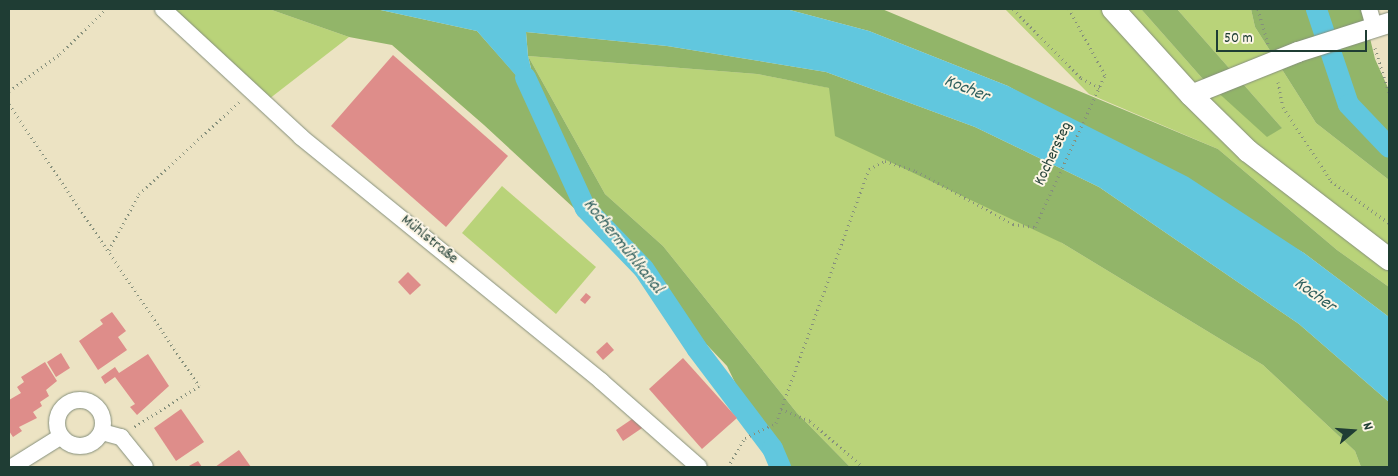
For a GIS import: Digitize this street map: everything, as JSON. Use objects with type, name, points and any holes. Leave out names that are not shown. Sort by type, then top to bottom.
[{"type":"main road","points":[[1114,9],[1191,95],[1248,151],[1389,259]]},
{"type":"street","name":"Mühlstraße","points":[[163,9],[252,89],[301,137],[602,381],[699,467]]},
{"type":"street","points":[[1191,95],[1375,22]]},
{"type":"street","points":[[83,400],[93,404],[102,414],[102,432],[95,441],[81,447],[70,445],[60,436],[56,424],[59,411],[69,402],[83,400]]},
{"type":"street","points":[[102,432],[121,437],[145,467]]},
{"type":"street","points":[[12,467],[60,436]]},
{"type":"path","points":[[9,91],[60,54],[106,9]]},
{"type":"path","points":[[1013,9],[1081,78],[1100,88],[1105,75],[1069,9]]},
{"type":"path","points":[[1258,9],[1274,62],[1283,107],[1331,181],[1389,223]]},
{"type":"path","points":[[1375,22],[1389,93]]},
{"type":"path","name":"Kochersteg","points":[[781,409],[869,168],[885,161],[916,171],[1013,224],[1030,229],[1035,227],[1100,88]]},
{"type":"path","points":[[109,250],[139,194],[252,89]]},
{"type":"path","points":[[9,104],[199,386],[130,430]]},
{"type":"path","points":[[728,467],[745,438],[776,423],[781,409],[810,421],[863,467]]},
{"type":"green space","points":[[156,9],[269,9],[349,37],[269,99]]},
{"type":"green space","points":[[269,9],[376,9],[477,31],[539,101],[528,56],[605,194],[663,246],[797,413],[850,467],[776,467],[727,366],[601,233],[484,125],[392,45],[349,37]]},
{"type":"green space","points":[[786,9],[882,9],[1218,149],[1337,250],[1389,287],[1389,317],[1304,253],[1008,86],[869,31]]},
{"type":"green space","points":[[1005,9],[1141,9],[1202,78],[1282,128],[1177,9],[1251,9],[1255,27],[1316,123],[1389,180],[1389,287],[1337,250],[1218,149],[1089,94]]},
{"type":"green space","points":[[1141,9],[1177,9],[1282,128],[1267,137],[1202,78]]},
{"type":"green space","points":[[1251,9],[1363,9],[1375,59],[1389,90],[1389,180],[1316,123],[1255,27]]},
{"type":"green space","points":[[526,32],[667,46],[826,72],[975,127],[1099,187],[1299,324],[1389,402],[1389,467],[1361,467],[1355,451],[1263,365],[1062,243],[835,136],[829,88],[757,74],[528,56]]},
{"type":"green space","points":[[528,56],[757,74],[830,88],[1062,243],[1263,365],[1355,451],[1361,467],[850,467],[797,413],[663,246],[605,194]]},
{"type":"green space","points":[[502,186],[596,267],[556,314],[462,233]]},
{"type":"water","name":"Kocher","points":[[376,9],[786,9],[869,31],[1008,86],[1188,177],[1304,253],[1389,317],[1389,402],[1299,324],[1099,187],[975,127],[826,72],[667,46],[526,32],[528,56],[539,102],[477,31]]},
{"type":"building","points":[[393,55],[508,156],[446,227],[331,126]]},
{"type":"building","points":[[408,272],[421,285],[410,295],[398,282]]},
{"type":"building","points":[[586,293],[591,297],[585,304],[580,300]]},
{"type":"building","points":[[112,312],[126,331],[118,337],[127,350],[98,370],[79,341],[103,324],[100,320]]},
{"type":"building","points":[[607,342],[614,350],[603,360],[596,352]]},
{"type":"building","points":[[61,353],[70,368],[56,377],[47,362]]},
{"type":"building","points":[[148,354],[169,386],[137,415],[130,407],[135,404],[115,377],[105,384],[101,377],[115,367],[119,373]]},
{"type":"building","points":[[683,358],[737,418],[702,449],[649,389]]},
{"type":"building","points":[[45,362],[57,381],[46,390],[49,396],[40,402],[42,406],[33,412],[37,418],[19,427],[22,431],[13,437],[9,431],[9,400],[21,393],[17,387],[24,382],[21,377]]},
{"type":"building","points":[[181,409],[204,442],[176,461],[154,428]]},
{"type":"building","points":[[638,415],[645,426],[623,441],[616,430]]},
{"type":"building","points":[[239,450],[251,467],[215,467]]},
{"type":"building","points":[[198,461],[202,467],[187,467]]},
{"type":"waterway","points":[[1316,9],[1348,104],[1389,147]]},
{"type":"waterway","name":"Kochermühlkanal","points":[[525,77],[585,208],[643,268],[697,349],[772,448],[780,467]]}]
